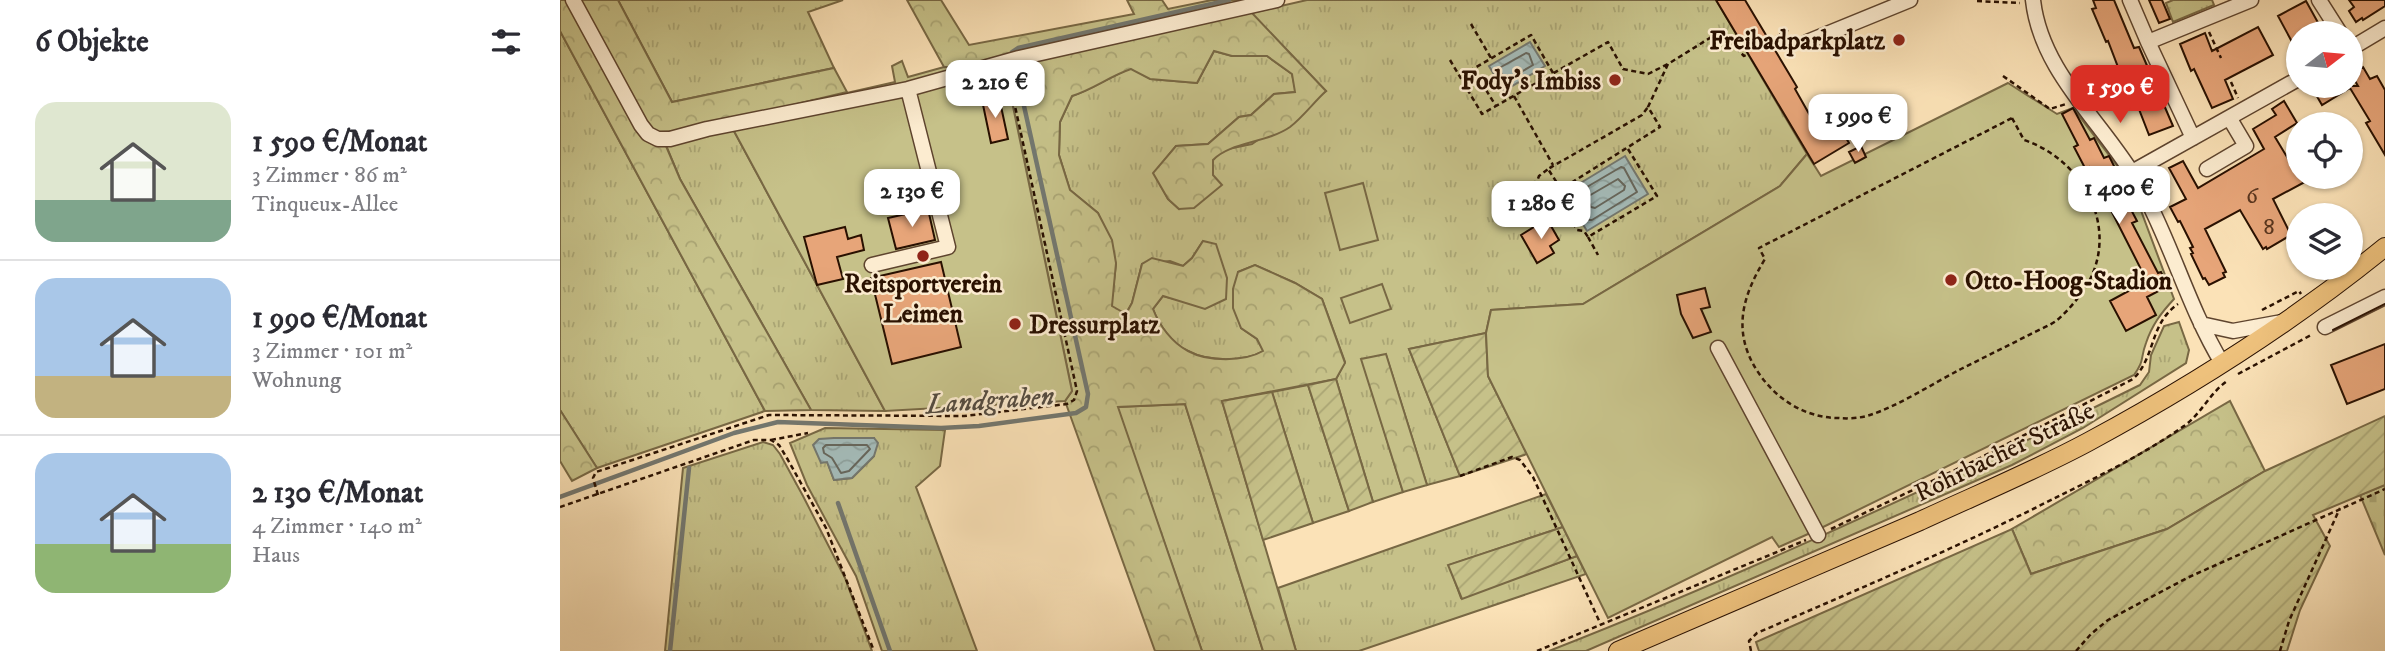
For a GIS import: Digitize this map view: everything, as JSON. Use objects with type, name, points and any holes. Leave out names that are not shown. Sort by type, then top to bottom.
[{"type":"main road","name":"Rohrbacher Straße","points":[[1618,651],[1841,556],[2038,467],[2138,414],[2222,363],[2385,247]]},
{"type":"street","points":[[573,0],[641,125],[648,134],[658,139],[670,139],[707,129],[908,89],[1011,60],[1277,0]]},
{"type":"street","points":[[1807,42],[1910,0]]},
{"type":"street","points":[[2130,0],[2193,138]]},
{"type":"street","points":[[2148,42],[2251,0]]},
{"type":"street","points":[[2319,0],[2332,21]]},
{"type":"street","points":[[2034,2],[2040,34],[2062,75],[2127,174],[2140,186],[2207,337],[2222,363]]},
{"type":"street","points":[[2363,41],[2385,28]]},
{"type":"street","points":[[2127,174],[2286,86]]},
{"type":"street","points":[[872,265],[948,247],[908,89]]},
{"type":"street","points":[[2207,169],[2246,146],[2230,119]]},
{"type":"street","points":[[2325,327],[2385,297]]},
{"type":"street","points":[[2202,324],[2234,331],[2283,322]]},
{"type":"street","points":[[1718,348],[1818,535]]},
{"type":"path","points":[[1977,1],[2034,2]]},
{"type":"path","points":[[2203,20],[2221,58]]},
{"type":"path","points":[[1471,24],[1491,58]]},
{"type":"path","points":[[1769,41],[1788,30]]},
{"type":"path","points":[[1496,106],[1473,69],[1491,58],[1531,35],[1553,73]]},
{"type":"path","points":[[1450,60],[1482,114],[1608,42],[1623,69],[1648,74],[1713,36],[1726,38],[1744,56],[1748,54]]},
{"type":"path","points":[[598,495],[593,478],[596,472],[769,415],[964,416],[1067,404],[1074,400],[1077,391],[1011,60]]},
{"type":"path","points":[[1546,201],[1536,184],[1539,176],[1553,165],[1642,115],[1668,64]]},
{"type":"path","points":[[2003,76],[2050,108],[2055,109],[2078,99]]},
{"type":"path","points":[[1514,96],[1553,165]]},
{"type":"path","points":[[1598,255],[1584,231],[1577,230],[1555,192],[1660,127],[1648,107]]},
{"type":"path","points":[[2012,118],[2024,140],[2058,158],[2075,173],[2088,193],[2098,234],[2098,251],[2082,292],[2056,321],[1873,414],[1862,417],[1838,418],[1804,412],[1781,399],[1766,384],[1755,367],[1746,346],[1742,326],[1744,300],[1765,259],[1759,248],[2012,118]]},
{"type":"path","points":[[1588,237],[1657,197],[1628,149]]},
{"type":"path","points":[[1548,169],[1561,189]]},
{"type":"path","points":[[2088,193],[2127,174]]},
{"type":"path","points":[[1537,651],[1818,535],[1976,460],[2133,379],[2142,370],[2162,317],[2174,306],[2190,298]]},
{"type":"path","points":[[1751,651],[1749,641],[1757,633],[1969,541],[2114,468],[2196,417],[2212,392],[2231,377],[2325,327]]},
{"type":"path","points":[[560,507],[754,440],[771,440],[808,433]]},
{"type":"path","points":[[771,440],[779,445],[826,528],[874,651]]},
{"type":"path","points":[[1460,476],[1512,457],[1526,466],[1601,625]]},
{"type":"path","points":[[2076,651],[2108,620],[2214,565],[2385,489]]},
{"type":"path","points":[[2280,651],[2289,621],[2340,508]]},
{"type":"green space","points":[[560,0],[618,0],[672,102],[834,68],[847,92],[684,131],[660,132],[680,179],[811,410],[765,411],[560,31]]},
{"type":"green space","points":[[618,0],[843,0],[808,12],[834,68],[672,102]]},
{"type":"green space","points":[[907,0],[941,0],[969,45],[1134,14],[1127,0],[1162,0],[1168,9],[1212,0],[1250,0],[1252,13],[1326,91],[1290,127],[1229,149],[1213,160],[1213,175],[1222,185],[1194,208],[1179,209],[1168,199],[1153,173],[1176,146],[1208,144],[1239,117],[1251,115],[1274,94],[1295,92],[1292,74],[1267,56],[1232,56],[1214,51],[1197,83],[1150,79],[1131,69],[1072,96],[1060,122],[1059,155],[1070,190],[1098,213],[1112,240],[1116,263],[1112,306],[1126,314],[1132,303],[1142,264],[1152,258],[1183,266],[1203,241],[1216,244],[1227,278],[1226,299],[1205,309],[1163,296],[1153,309],[1167,333],[1196,355],[1236,359],[1263,351],[1257,339],[1241,328],[1233,308],[1233,289],[1238,272],[1255,265],[1322,299],[1345,363],[1336,379],[1222,401],[1296,651],[1263,651],[1185,404],[1118,407],[1202,651],[1155,651],[1065,401],[1072,391],[1005,68],[944,67]]},
{"type":"green space","points":[[1307,0],[1716,0],[1807,154],[1780,186],[1583,304],[1491,310],[1486,333],[1409,349],[1460,476],[1427,485],[1386,355],[1362,359],[1403,492],[1373,502],[1336,379],[1345,362],[1322,299],[1255,265],[1238,272],[1241,328],[1257,339],[1264,351],[1236,359],[1216,359],[1188,351],[1167,333],[1153,309],[1163,296],[1179,300],[1203,241],[1183,266],[1170,261],[1142,264],[1132,303],[1125,315],[1111,306],[1116,264],[1098,213],[1070,190],[1059,155],[1060,122],[1072,96],[1123,71],[1131,68],[1151,79],[1197,83],[1214,51],[1232,56],[1267,56],[1292,74],[1296,92],[1274,94],[1251,115],[1239,117],[1208,144],[1176,146],[1154,173],[1168,199],[1179,209],[1213,175],[1213,160],[1223,150],[1252,144],[1326,91],[1251,13]]},
{"type":"green space","points":[[2173,0],[2212,0],[2214,5],[2173,22],[2166,3]]},
{"type":"green space","points":[[560,31],[765,411],[597,468],[560,410]]},
{"type":"green space","name":"Reitsportverein Leimen","points":[[902,61],[908,77],[944,67],[1005,68],[1072,391],[1065,401],[885,411],[728,120],[895,82],[892,66]]},
{"type":"green space","points":[[2008,83],[2057,114],[2073,108],[2131,184],[2174,299],[2151,330],[2141,363],[2134,375],[1817,530],[1779,547],[1772,537],[1608,618],[1488,376],[1486,333],[1491,310],[1583,304],[1780,186],[1807,154],[1821,176]]},
{"type":"green space","points":[[728,120],[885,411],[811,410],[680,179],[660,131],[684,131]]},
{"type":"green space","points":[[1363,183],[1378,240],[1340,250],[1325,193]]},
{"type":"green space","points":[[1382,284],[1391,309],[1350,323],[1341,298]]},
{"type":"green space","points":[[2179,322],[2189,350],[2186,363],[2083,428],[2012,465],[1586,651],[1549,651],[1699,590],[1848,524],[2140,385],[2149,372],[2151,355],[2164,326]]},
{"type":"green space","points":[[1486,333],[1488,376],[1527,454],[1460,476],[1409,349]]},
{"type":"green space","points":[[1386,354],[1427,485],[1403,492],[1361,359]]},
{"type":"green space","points":[[1336,379],[1373,502],[1349,511],[1308,385]]},
{"type":"green space","points":[[1308,385],[1349,511],[1313,523],[1272,392]]},
{"type":"green space","points":[[1272,392],[1313,523],[1263,540],[1222,401]]},
{"type":"green space","points":[[2230,401],[2265,471],[2167,529],[2031,574],[2012,529]]},
{"type":"green space","points":[[1185,404],[1263,651],[1202,651],[1117,407]]},
{"type":"green space","points":[[560,410],[597,468],[572,481],[560,461]]},
{"type":"green space","points":[[2385,416],[2385,485],[2313,515],[2330,546],[2300,610],[2287,651],[1759,651],[1756,642],[2012,529],[2031,574],[2167,529],[2265,471]]},
{"type":"green space","points":[[825,428],[945,430],[940,466],[916,487],[977,651],[882,651],[856,576],[807,485],[790,443]],"holes":[[[834,438],[874,438],[874,456],[852,478],[834,480],[827,461]]]},
{"type":"green space","points":[[763,442],[773,445],[780,454],[803,496],[845,578],[872,651],[665,651],[683,468]]},
{"type":"green space","points":[[2385,485],[2385,555],[2360,495]]},
{"type":"green space","points":[[1546,494],[1563,527],[1449,565],[1461,598],[1577,556],[1586,574],[1359,651],[1296,651],[1278,588]]},
{"type":"green space","points":[[1563,527],[1577,556],[1462,599],[1448,565]]},
{"type":"water","points":[[1530,42],[1545,66],[1504,91],[1489,66]]},
{"type":"water","points":[[1625,156],[1648,194],[1587,231],[1564,193]]},
{"type":"water","points":[[874,438],[878,443],[874,456],[852,478],[834,480],[827,462],[821,463],[813,445],[819,439]]},
{"type":"building","points":[[1716,0],[1745,0],[1797,87],[1795,89],[1812,119],[1829,109],[1849,143],[1814,164]]},
{"type":"building","points":[[2093,0],[2114,0],[2134,48],[2139,47],[2173,126],[2149,135],[2135,99],[2131,101],[2108,41],[2106,42],[2092,9],[2096,8]]},
{"type":"building","points":[[2149,0],[2162,0],[2170,19],[2159,23]]},
{"type":"building","points":[[2349,0],[2385,0],[2385,6],[2363,20],[2362,18],[2355,21],[2349,11],[2354,7]]},
{"type":"building","points":[[2306,1],[2317,21],[2286,21],[2286,31],[2278,16]]},
{"type":"building","points":[[2258,27],[2273,55],[2225,80],[2233,99],[2212,108],[2194,69],[2191,71],[2180,44],[2205,33],[2212,51]]},
{"type":"building","points":[[2363,67],[2370,79],[2377,76],[2385,90],[2385,155],[2366,123],[2370,121],[2356,98],[2363,98]]},
{"type":"building","points":[[999,97],[1008,139],[991,143],[982,100]]},
{"type":"building","points":[[2318,98],[2334,98],[2322,105]]},
{"type":"building","points":[[2284,101],[2290,112],[2286,112],[2286,130],[2275,137],[2286,155],[2286,189],[2292,189],[2273,199],[2286,225],[2286,238],[2263,249],[2240,210],[2205,229],[2226,272],[2223,273],[2225,277],[2209,285],[2205,278],[2203,279],[2191,254],[2193,253],[2190,248],[2193,247],[2180,221],[2178,222],[2170,207],[2186,199],[2169,168],[2183,161],[2198,188],[2264,149],[2253,129],[2276,115],[2272,109]]},
{"type":"building","points":[[2073,108],[2090,140],[2094,138],[2104,158],[2109,156],[2131,200],[2127,202],[2137,221],[2132,223],[2158,273],[2161,272],[2168,286],[2147,297],[2156,315],[2126,331],[2110,301],[2147,281],[2089,167],[2085,168],[2074,147],[2078,145],[2062,114]]},
{"type":"building","points":[[1861,146],[1866,157],[1855,163],[1849,152]]},
{"type":"building","points":[[928,209],[935,240],[896,249],[888,218]]},
{"type":"building","points":[[1547,219],[1559,240],[1550,246],[1554,253],[1537,263],[1521,235]]},
{"type":"building","points":[[845,227],[848,239],[861,235],[864,250],[837,257],[843,279],[817,285],[804,237]]},
{"type":"building","points":[[941,262],[961,347],[892,364],[871,278]]},
{"type":"building","points":[[1705,288],[1710,307],[1701,309],[1711,332],[1693,338],[1681,314],[1677,295]]},
{"type":"building","points":[[2385,344],[2385,389],[2347,404],[2331,365]]},
{"type":"waterway","name":"Landgraben","points":[[560,497],[734,433],[778,422],[941,428],[979,426],[1076,413],[1086,407],[1088,394],[1012,52],[1018,48],[1229,0]]},
{"type":"waterway","name":"Landgraben","points":[[670,651],[689,468]]},
{"type":"waterway","points":[[838,503],[890,651]]},
{"type":"tram line","points":[[2333,330],[2385,304]]},
{"type":"place","name":"Freibadparkplatz","points":[[1899,40]]},
{"type":"place","name":"Fody's Imbiss","points":[[1615,80]]},
{"type":"place","name":"Reitsportverein Leimen","points":[[923,256]]},
{"type":"place","name":"Otto-Hoog-Stadion","points":[[1951,280]]},
{"type":"place","name":"Dressurplatz","points":[[1015,324]]}]
